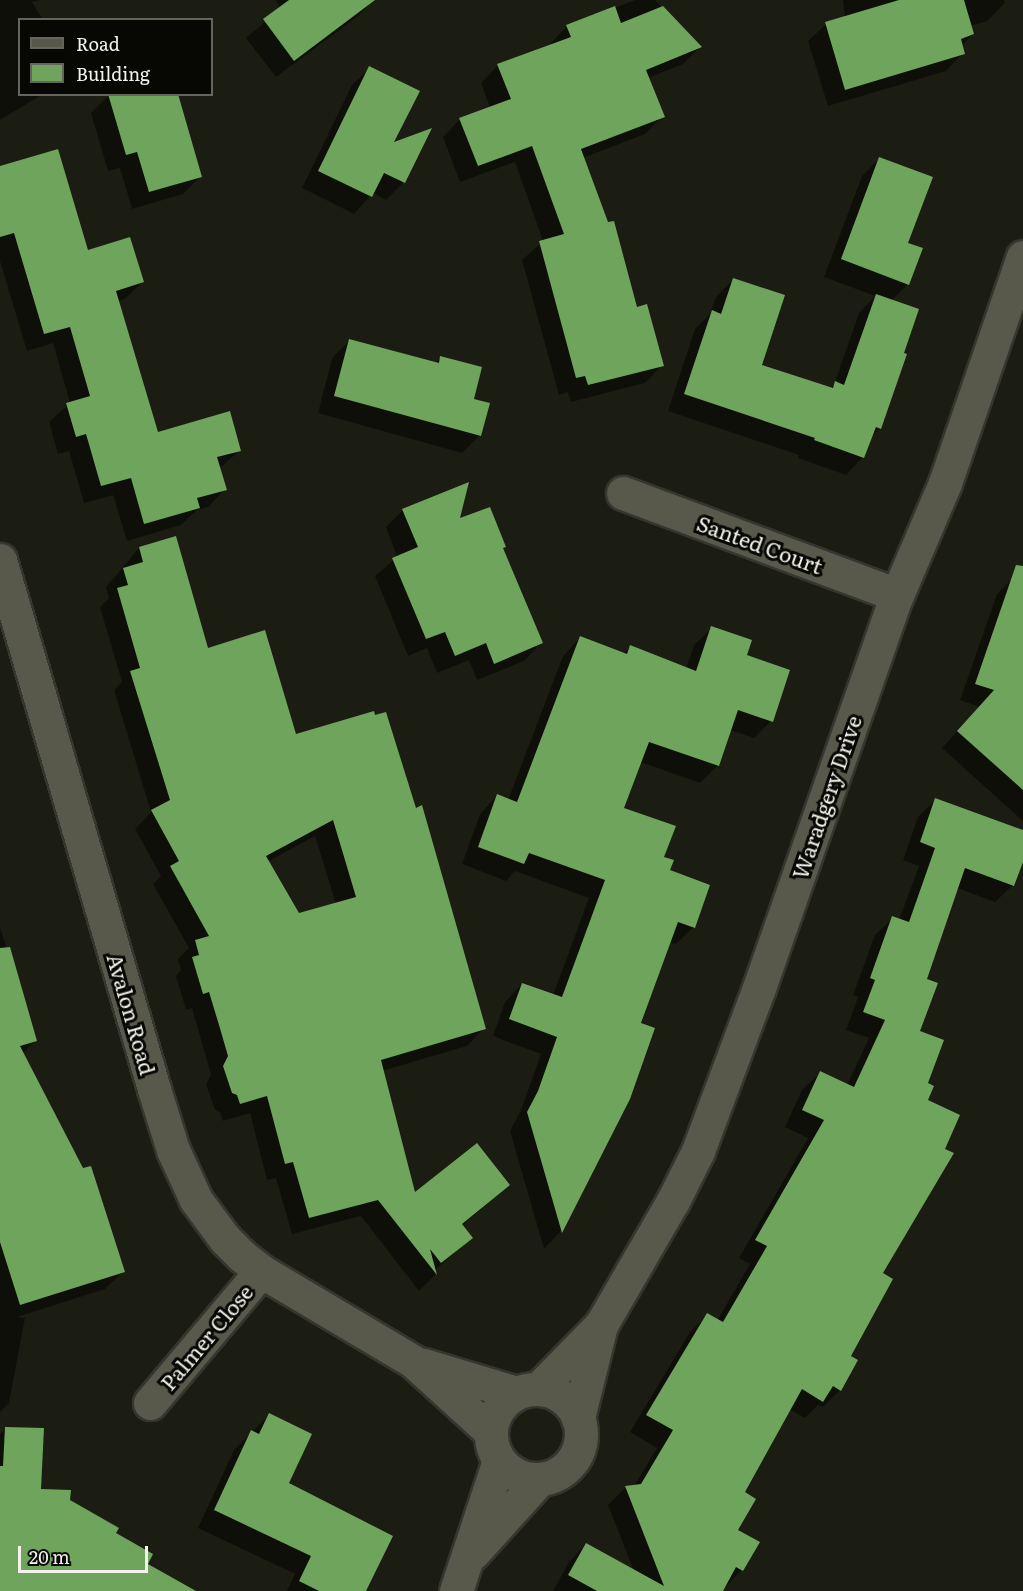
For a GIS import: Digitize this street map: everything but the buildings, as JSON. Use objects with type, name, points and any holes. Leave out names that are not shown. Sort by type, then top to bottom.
[{"type":"street","name":"Waradgery Drive","points":[[578,1418],[601,1325],[673,1201],[702,1140],[759,988],[897,595],[945,483],[1023,257]]},
{"type":"street","name":"Santed Court","points":[[623,493],[897,595]]},
{"type":"street","name":"Avalon Road","points":[[0,560],[172,1150],[184,1178],[210,1221],[242,1256],[261,1270],[414,1362],[495,1446]]},
{"type":"street","name":"Palmer Close","points":[[150,1403],[261,1270]]},
{"type":"street","name":"Waradgery Drive","points":[[527,1391],[601,1325]]},
{"type":"street","name":"Avalon Road","points":[[414,1362],[527,1391]]},
{"type":"street","points":[[456,1591],[468,1558],[482,1505],[495,1446],[498,1409],[527,1391],[562,1398],[572,1407],[578,1418],[581,1432],[580,1446],[574,1459],[564,1470],[538,1480],[468,1558]]},
{"type":"street","points":[[495,1446],[510,1471],[523,1478],[538,1480]]}]
